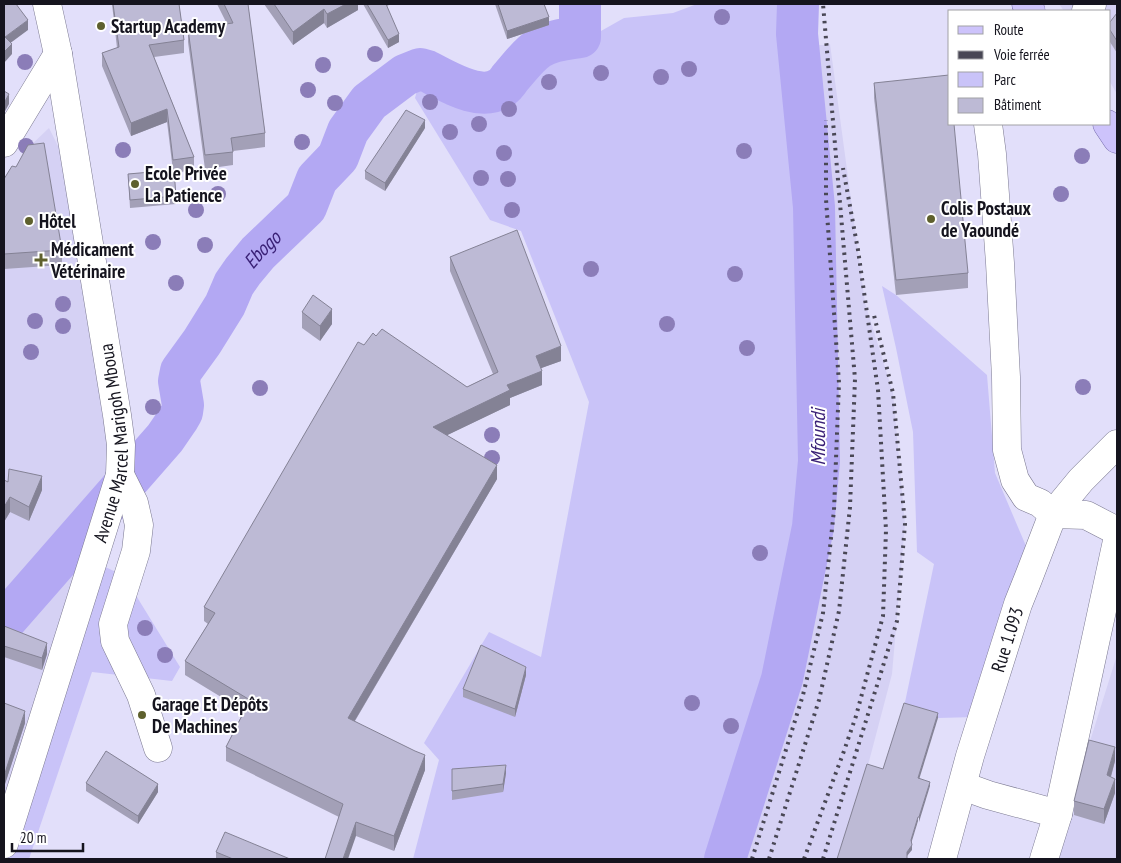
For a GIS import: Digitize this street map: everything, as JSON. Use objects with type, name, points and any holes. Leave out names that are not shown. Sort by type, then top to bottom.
[{"type":"main road","points":[[1108,125],[1117,139]]},
{"type":"street","name":"Avenue Marcel Marigoh Mboua","points":[[4,844],[120,475],[121,445],[117,416],[58,54],[47,4]]},
{"type":"street","points":[[4,143],[58,54]]},
{"type":"street","points":[[988,125],[1000,263],[1006,377],[1007,450],[1015,480],[1026,497],[1040,503],[1053,514],[1086,515],[1117,531]]},
{"type":"street","name":"Rue 1.093","points":[[942,859],[970,756],[1018,604],[1053,514],[1080,480],[1117,444]]},
{"type":"street","points":[[120,475],[134,503],[140,525],[136,551],[113,624],[115,641],[141,695],[158,748]]},
{"type":"street","points":[[1044,859],[1058,814],[1117,541]]},
{"type":"street","points":[[962,786],[1058,814]]},
{"type":"shaded area","points":[[1059,4],[1117,4],[1117,94],[1111,84],[1111,10],[1063,10]]},
{"type":"shaded area","points":[[830,44],[865,303],[893,393],[905,524],[892,674],[867,769],[838,859],[725,859],[782,679],[813,527],[819,461],[817,400],[826,199],[814,45]]},
{"type":"shaded area","points":[[49,128],[60,150],[73,202],[112,479],[4,806],[4,186],[27,149]]},
{"type":"shaded area","points":[[1117,655],[1117,859],[1051,859],[1091,738]]},
{"type":"green space","points":[[697,4],[798,4],[797,34],[814,207],[819,461],[813,527],[782,679],[725,859],[413,859],[439,760],[424,743],[489,632],[541,657],[589,402],[521,231],[490,220],[415,98],[420,79],[441,89],[486,98],[511,90],[536,56],[550,48],[578,44],[624,18],[673,13]]},
{"type":"green space","points":[[882,286],[896,295],[987,375],[995,473],[1026,546],[978,715],[975,717],[938,718],[904,707],[934,564],[917,552],[913,432]]},
{"type":"green space","points":[[85,557],[124,576],[180,667],[172,681],[92,672],[29,859],[4,859],[4,814]]},
{"type":"building","points":[[4,4],[16,4],[28,20],[5,37],[12,44],[4,52]]},
{"type":"building","points":[[113,4],[179,4],[184,40],[149,45],[194,157],[173,160],[167,109],[131,123],[102,53],[119,47]]},
{"type":"building","points":[[224,4],[248,4],[265,133],[231,138],[233,152],[205,155],[188,29],[233,23]]},
{"type":"building","points":[[274,4],[346,4],[327,14],[324,9],[293,32]]},
{"type":"building","points":[[367,4],[386,4],[399,34],[388,40]]},
{"type":"building","points":[[498,4],[544,4],[549,17],[507,31]]},
{"type":"building","points":[[1117,13],[1117,41],[1111,32],[1111,21]]},
{"type":"building","points":[[948,75],[948,125],[954,125],[968,273],[896,280],[874,83]]},
{"type":"building","points":[[4,91],[9,94],[4,103]]},
{"type":"building","points":[[406,110],[425,120],[385,183],[365,171]]},
{"type":"building","name":"Hôtel","points":[[44,143],[62,250],[4,254],[4,179],[12,166],[16,167],[28,145]]},
{"type":"building","points":[[174,170],[176,196],[130,200],[128,174]]},
{"type":"building","points":[[517,230],[561,346],[536,356],[542,371],[507,385],[510,390],[433,427],[497,465],[348,718],[425,755],[394,836],[356,822],[343,859],[325,859],[343,804],[226,747],[250,700],[185,661],[215,613],[204,607],[358,342],[364,345],[373,333],[376,336],[382,329],[467,387],[498,372],[450,257]]},
{"type":"building","points":[[313,295],[332,309],[320,326],[302,312]]},
{"type":"building","points":[[9,469],[42,476],[29,507],[10,497],[4,507],[4,480],[8,482]]},
{"type":"building","points":[[4,626],[47,643],[42,658],[4,646]]},
{"type":"building","points":[[481,645],[526,667],[515,709],[463,689]]},
{"type":"building","points":[[4,703],[25,711],[5,773],[4,772]]},
{"type":"building","points":[[904,703],[938,713],[918,778],[930,782],[911,840],[912,845],[907,852],[907,859],[837,859],[867,764],[883,769]]},
{"type":"building","points":[[1089,740],[1115,747],[1107,775],[1115,779],[1104,809],[1074,801]]},
{"type":"building","points":[[106,751],[158,784],[138,816],[86,783]]},
{"type":"building","points":[[506,765],[503,784],[452,791],[452,769]]},
{"type":"building","points":[[225,832],[290,859],[233,859],[216,852]]},
{"type":"waterway","name":"Ebogo","points":[[4,622],[165,438],[182,412],[183,405],[179,381],[181,371],[225,305],[234,284],[243,271],[258,253],[306,207],[317,179],[338,157],[348,131],[369,102],[405,75],[420,69],[474,92],[494,91],[502,87],[527,58],[539,48],[564,39],[580,37],[580,4]]},
{"type":"waterway","name":"Mfoundi","points":[[725,859],[782,679],[813,527],[819,461],[814,207],[797,34],[798,4]]},
{"type":"railway","points":[[769,859],[819,700],[839,611],[850,507],[855,379],[823,4]]},
{"type":"railway","points":[[752,859],[803,695],[823,613],[834,510],[839,383],[826,199],[826,120]]},
{"type":"railway","points":[[804,859],[856,716],[883,616],[886,530],[878,390],[858,250],[843,168]]},
{"type":"railway","points":[[823,859],[897,621],[905,524],[893,393],[873,311]]},
{"type":"place","name":"Startup Academy","points":[[101,26]]},
{"type":"place","name":"Ecole Privée La Patience","points":[[135,184]]},
{"type":"place","name":"Colis Postaux de Yaoundé","points":[[931,219]]},
{"type":"place","name":"Hôtel","points":[[29,221]]},
{"type":"place","name":"Médicament Vétérinaire","points":[[41,260]]},
{"type":"place","name":"Garage Et Dépôts De Machines","points":[[142,715]]}]
